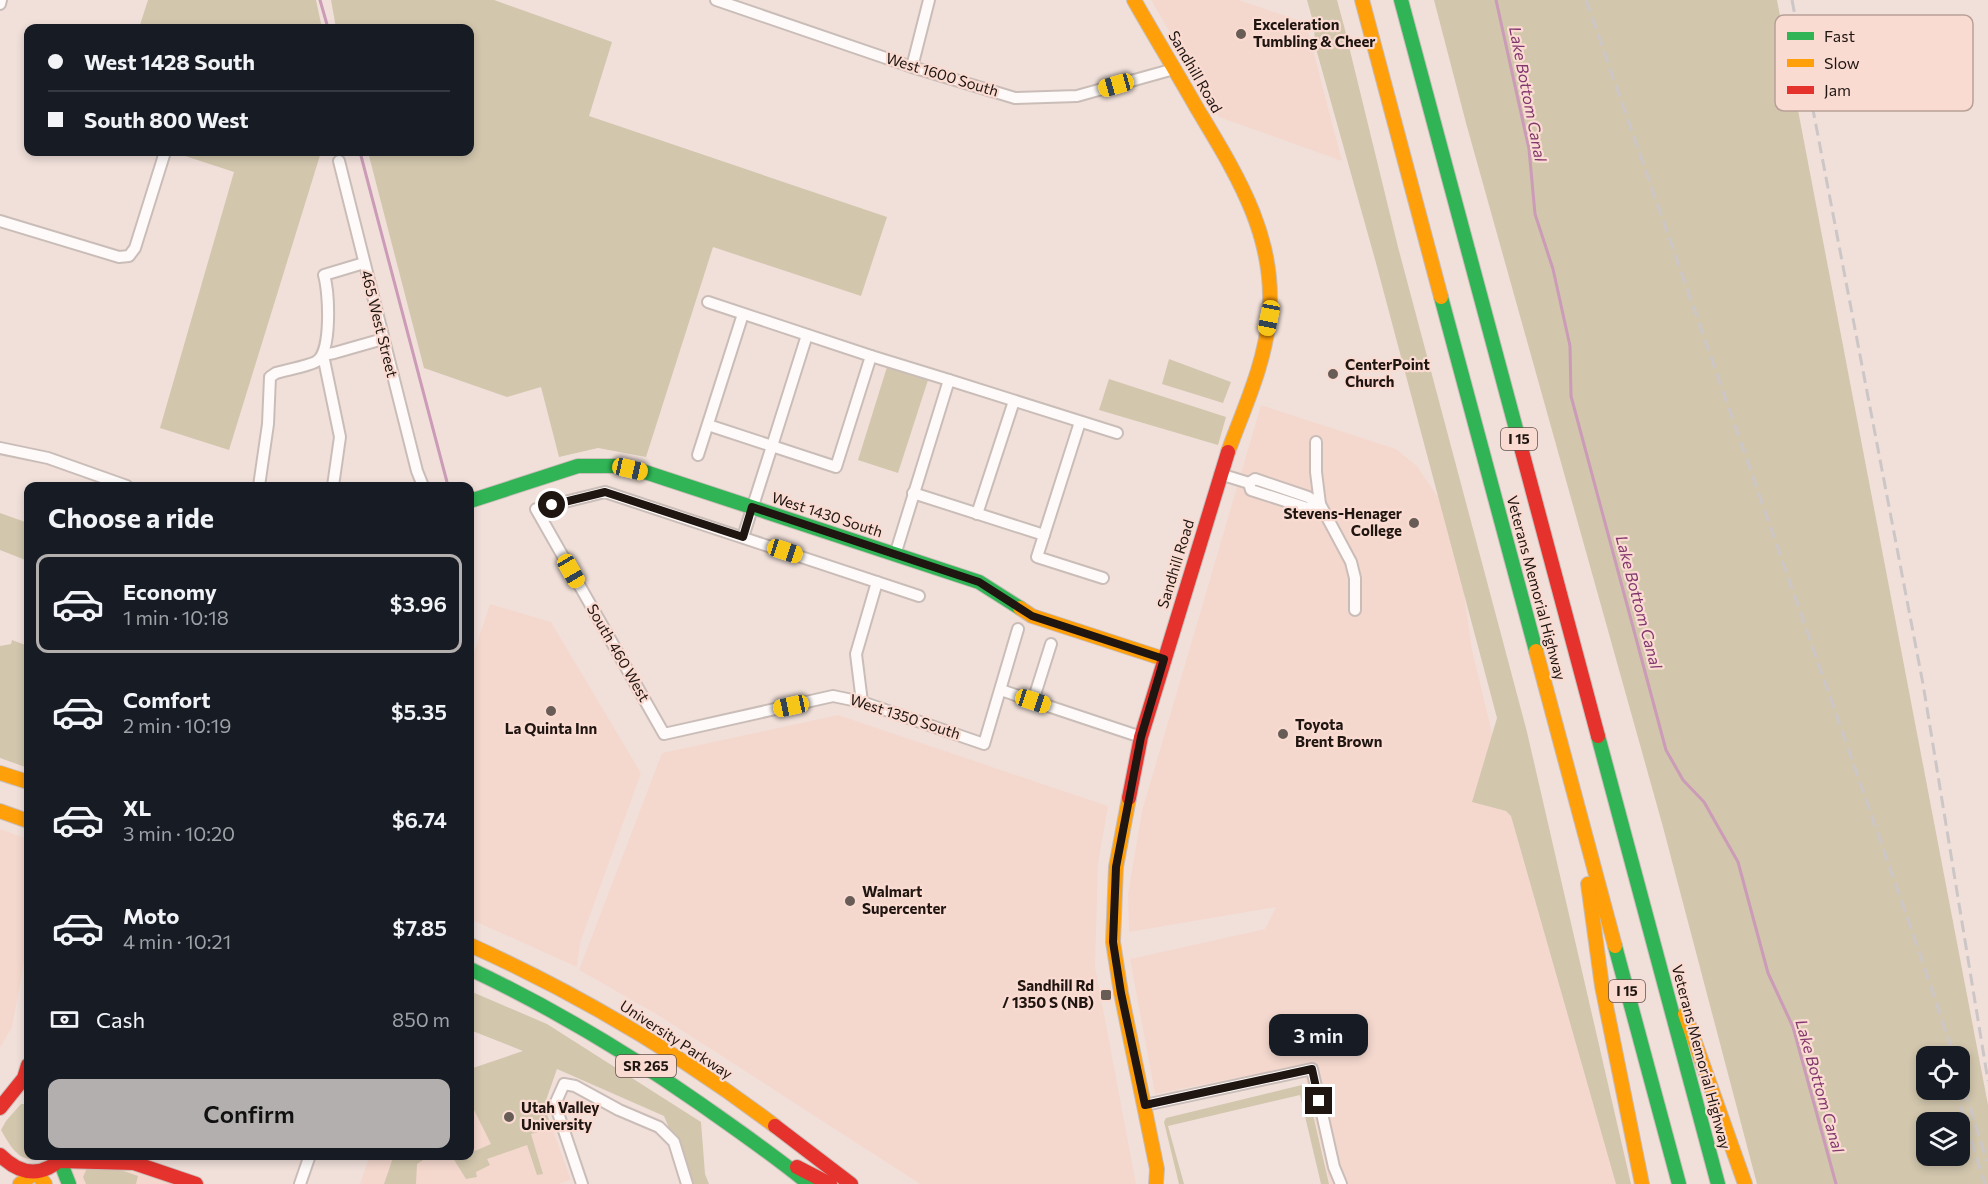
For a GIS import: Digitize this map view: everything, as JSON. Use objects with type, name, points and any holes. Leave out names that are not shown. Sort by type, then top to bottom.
[{"type":"main road","name":"Sandhill Road","points":[[1134,0],[1226,158],[1254,212],[1267,256],[1270,289],[1269,318],[1260,365],[1220,474],[1141,737],[1116,867],[1113,942],[1121,993],[1157,1169],[1163,1184]]},
{"type":"main road","name":"Veterans Memorial Highway","points":[[1362,0],[1679,1184]]},
{"type":"main road","name":"Veterans Memorial Highway","points":[[1401,0],[1718,1184]]},
{"type":"main road","name":"West 1430 South","points":[[474,500],[578,466],[615,466],[645,472],[979,582],[1032,616],[1164,659]]},
{"type":"main road","points":[[0,773],[24,781]]},
{"type":"main road","points":[[1575,798],[1602,986],[1642,1184]]},
{"type":"main road","points":[[0,811],[24,820]]},
{"type":"main road","points":[[1636,879],[1746,1184]]},
{"type":"main road","name":"University Parkway","points":[[474,947],[557,987],[646,1038],[764,1119],[834,1179],[851,1184]]},
{"type":"main road","name":"SR 265","points":[[474,971],[535,1000],[600,1036],[780,1159],[808,1184]]},
{"type":"main road","points":[[0,1108],[5,1096],[24,1078]]},
{"type":"main road","points":[[5,1096],[24,1095]]},
{"type":"main road","points":[[0,1155],[6,1162],[18,1169],[36,1173],[45,1184]]},
{"type":"main road","points":[[780,1159],[834,1179],[859,1184]]},
{"type":"main road","points":[[20,1184],[36,1173],[51,1168],[61,1160]]},
{"type":"main road","points":[[63,1160],[69,1184]]},
{"type":"main road","points":[[70,1160],[81,1163],[124,1160]]},
{"type":"main road","points":[[135,1160],[196,1184]]},
{"type":"main road","name":"Sandhill Road","points":[[1156,1184],[1157,1169]]},
{"type":"street","name":"West 1600 South","points":[[716,0],[912,67],[1015,98],[1077,96],[1173,69]]},
{"type":"street","points":[[912,67],[929,0]]},
{"type":"street","points":[[0,221],[119,257],[129,256],[135,248],[164,156]]},
{"type":"street","name":"465 West Street","points":[[339,161],[421,482]]},
{"type":"street","points":[[334,482],[340,437],[323,354],[326,342],[328,288],[324,275],[364,263]]},
{"type":"street","points":[[708,302],[1117,434]]},
{"type":"street","points":[[698,455],[743,314]]},
{"type":"street","points":[[807,335],[743,537],[920,596]]},
{"type":"street","points":[[260,482],[268,424],[270,376],[316,362],[323,354],[383,339]]},
{"type":"street","points":[[708,425],[836,467],[871,356]]},
{"type":"street","points":[[895,555],[949,380]]},
{"type":"street","points":[[977,514],[1014,400]]},
{"type":"street","points":[[1080,422],[1037,557],[1103,578]]},
{"type":"street","points":[[1316,442],[1316,472],[1320,504],[1351,562],[1355,578],[1355,610]]},
{"type":"street","points":[[0,448],[48,458],[117,482]]},
{"type":"street","points":[[1220,474],[1249,483],[1255,480],[1308,496],[1320,504]]},
{"type":"street","name":"South 460 West","points":[[664,734],[536,509],[605,492],[743,537]]},
{"type":"street","points":[[913,493],[1044,535]]},
{"type":"street","points":[[862,702],[856,654],[877,582]]},
{"type":"street","points":[[1017,629],[1002,678],[1001,690],[1141,737]]},
{"type":"street","points":[[1033,701],[1051,644]]},
{"type":"street","name":"West 1350 South","points":[[664,734],[833,696],[862,702],[984,744],[1001,690]]},
{"type":"street","points":[[1145,1105],[1312,1069],[1334,1167],[1341,1184]]},
{"type":"street","points":[[582,1184],[555,1104],[564,1083],[575,1086],[618,1110],[659,1127],[674,1142],[687,1184]]},
{"type":"street","points":[[300,1184],[308,1160]]},
{"type":"shaded area","points":[[148,0],[316,0],[321,24],[140,24]]},
{"type":"shaded area","points":[[331,0],[494,0],[612,42],[589,116],[887,217],[861,296],[713,247],[646,457],[598,448],[559,457],[541,387],[507,397],[424,368],[369,156],[474,156],[474,24],[335,24]]},
{"type":"shaded area","points":[[1151,0],[1239,0],[1306,23],[1342,161],[1219,117]]},
{"type":"shaded area","points":[[1307,0],[1337,0],[1398,247],[1527,732],[1631,1184],[1616,1184],[1511,816],[1506,811],[1472,802],[1497,718],[1376,263],[1315,45],[1314,25]]},
{"type":"shaded area","points":[[1434,0],[1777,0],[1780,15],[1775,15],[1775,111],[1798,111],[1988,1105],[1988,1184],[1757,1184],[1663,827],[1466,123]]},
{"type":"shaded area","points":[[185,156],[320,156],[229,450],[160,428],[234,172]]},
{"type":"shaded area","points":[[1169,359],[1231,382],[1223,403],[1162,384]]},
{"type":"shaded area","points":[[887,367],[928,380],[898,473],[858,460]]},
{"type":"shaded area","points":[[1109,379],[1226,417],[1218,445],[1099,410]]},
{"type":"shaded area","points":[[1261,405],[1396,449],[1417,466],[1440,500],[1461,573],[1472,650],[1505,786],[1620,1184],[1330,1184],[1302,1065],[1155,1094],[1130,959],[1265,929],[1276,907],[1129,932],[1128,894],[1142,811]]},
{"type":"shaded area","points":[[0,513],[24,522],[24,559],[0,550]]},
{"type":"shaded area","points":[[490,604],[551,622],[641,773],[580,943],[577,967],[474,921],[474,652]]},
{"type":"shaded area","points":[[12,640],[24,644],[24,767],[0,758],[0,646],[11,644]]},
{"type":"shaded area","points":[[838,715],[1108,806],[1098,864],[1095,966],[1136,1184],[920,1184],[656,1014],[579,970],[662,753]]},
{"type":"shaded area","points":[[0,829],[24,838],[24,962],[12,1027],[0,1048]]},
{"type":"shaded area","points":[[474,993],[547,1024],[701,1122],[705,1174],[709,1184],[692,1184],[664,1116],[557,1069],[544,1106],[552,1128],[531,1134],[543,1174],[537,1175],[527,1145],[487,1159],[490,1165],[476,1172],[477,1177],[466,1179],[454,1160],[474,1160],[474,1151],[491,1144],[474,1110],[474,1068],[523,1051],[474,1032]]},
{"type":"shaded area","name":"Utah Valley University","points":[[524,1051],[571,1180],[559,1184],[360,1184],[368,1160],[474,1160],[474,1068]]},
{"type":"shaded area","points":[[1306,1084],[1329,1184],[1321,1184],[1300,1095],[1168,1126],[1184,1184],[1179,1184],[1164,1122],[1166,1118]]},
{"type":"shaded area","points":[[21,1104],[24,1104],[24,1158],[9,1144],[1,1130]]},
{"type":"shaded area","points":[[392,1160],[423,1160],[417,1164],[416,1184],[384,1184]]},
{"type":"shaded area","points":[[101,1163],[138,1176],[136,1184],[86,1184],[83,1177],[88,1166]]},
{"type":"shaded area","points":[[104,1164],[140,1171],[176,1184],[74,1184],[71,1171]]},
{"type":"waterway","points":[[320,0],[327,24]]},
{"type":"waterway","name":"Lake Bottom Canal","points":[[1496,0],[1529,149],[1535,214],[1553,269],[1570,346],[1571,396],[1666,750],[1683,780],[1704,802],[1738,862],[1768,973],[1793,1027],[1836,1184]]},
{"type":"waterway","points":[[361,156],[447,482]]},
{"type":"railway","points":[[1586,0],[1951,1046]]},
{"type":"railway","points":[[1792,0],[1795,15]]},
{"type":"railway","points":[[1813,111],[1923,684],[1988,1081]]},
{"type":"railway","points":[[1958,1100],[1985,1184]]},
{"type":"railway","points":[[1968,1100],[1987,1161]]},
{"type":"traffic: fast","points":[[1401,0],[1519,440]]},
{"type":"traffic: fast","points":[[1441,297],[1536,651]]},
{"type":"traffic: fast","points":[[474,500],[578,466],[615,466],[645,472],[979,582],[1020,608]]},
{"type":"traffic: fast","points":[[1598,736],[1718,1184]]},
{"type":"traffic: fast","points":[[1615,946],[1679,1184]]},
{"type":"traffic: fast","points":[[474,971],[587,1031],[644,1066],[741,1132],[809,1184]]},
{"type":"traffic: fast","points":[[60,1161],[69,1184]]},
{"type":"traffic: slow","points":[[1134,0],[1240,183],[1251,208],[1267,260],[1270,288],[1267,334],[1253,386],[1228,452]]},
{"type":"traffic: slow","points":[[1362,0],[1441,297]]},
{"type":"traffic: slow","points":[[1020,608],[1032,616],[1164,659]]},
{"type":"traffic: slow","points":[[1536,651],[1615,946]]},
{"type":"traffic: slow","points":[[0,773],[24,781]]},
{"type":"traffic: slow","points":[[1129,798],[1116,867],[1113,942],[1121,993],[1157,1169],[1156,1184]]},
{"type":"traffic: slow","points":[[0,811],[24,820]]},
{"type":"traffic: slow","points":[[1588,884],[1602,986],[1642,1184]]},
{"type":"traffic: slow","points":[[474,947],[550,984],[628,1027],[703,1074],[775,1126]]},
{"type":"traffic: slow","points":[[1685,1014],[1745,1184]]},
{"type":"traffic: slow","points":[[20,1184],[36,1172],[45,1184]]},
{"type":"traffic: jam","points":[[1519,440],[1598,736]]},
{"type":"traffic: jam","points":[[1129,798],[1141,737],[1228,452]]},
{"type":"traffic: jam","points":[[0,1108],[24,1078]]},
{"type":"traffic: jam","points":[[775,1126],[851,1184]]},
{"type":"traffic: jam","points":[[0,1155],[16,1167],[33,1172],[49,1167],[59,1160]]},
{"type":"traffic: jam","points":[[60,1161],[134,1163],[196,1184]]},
{"type":"traffic: jam","points":[[797,1167],[830,1184]]},
{"type":"place","name":"Exceleration Tumbling & Cheer","points":[[1241,34]]},
{"type":"place","name":"CenterPoint Church","points":[[1333,374]]},
{"type":"place","name":"Stevens-Henager College","points":[[1414,523]]},
{"type":"place","name":"La Quinta Inn","points":[[551,711]]},
{"type":"place","name":"Toyota Brent Brown","points":[[1283,734]]},
{"type":"place","name":"Walmart Supercenter","points":[[850,901]]},
{"type":"place","name":"Sandhill Rd / 1350 S (NB)","points":[[1106,995]]},
{"type":"place","name":"Utah Valley University","points":[[509,1117]]},
{"type":"route","points":[[552,505],[605,492],[743,537],[752,507],[979,582],[1032,616],[1164,659],[1141,737],[1116,867],[1113,942],[1121,993],[1145,1105],[1312,1069],[1319,1101]]}]
